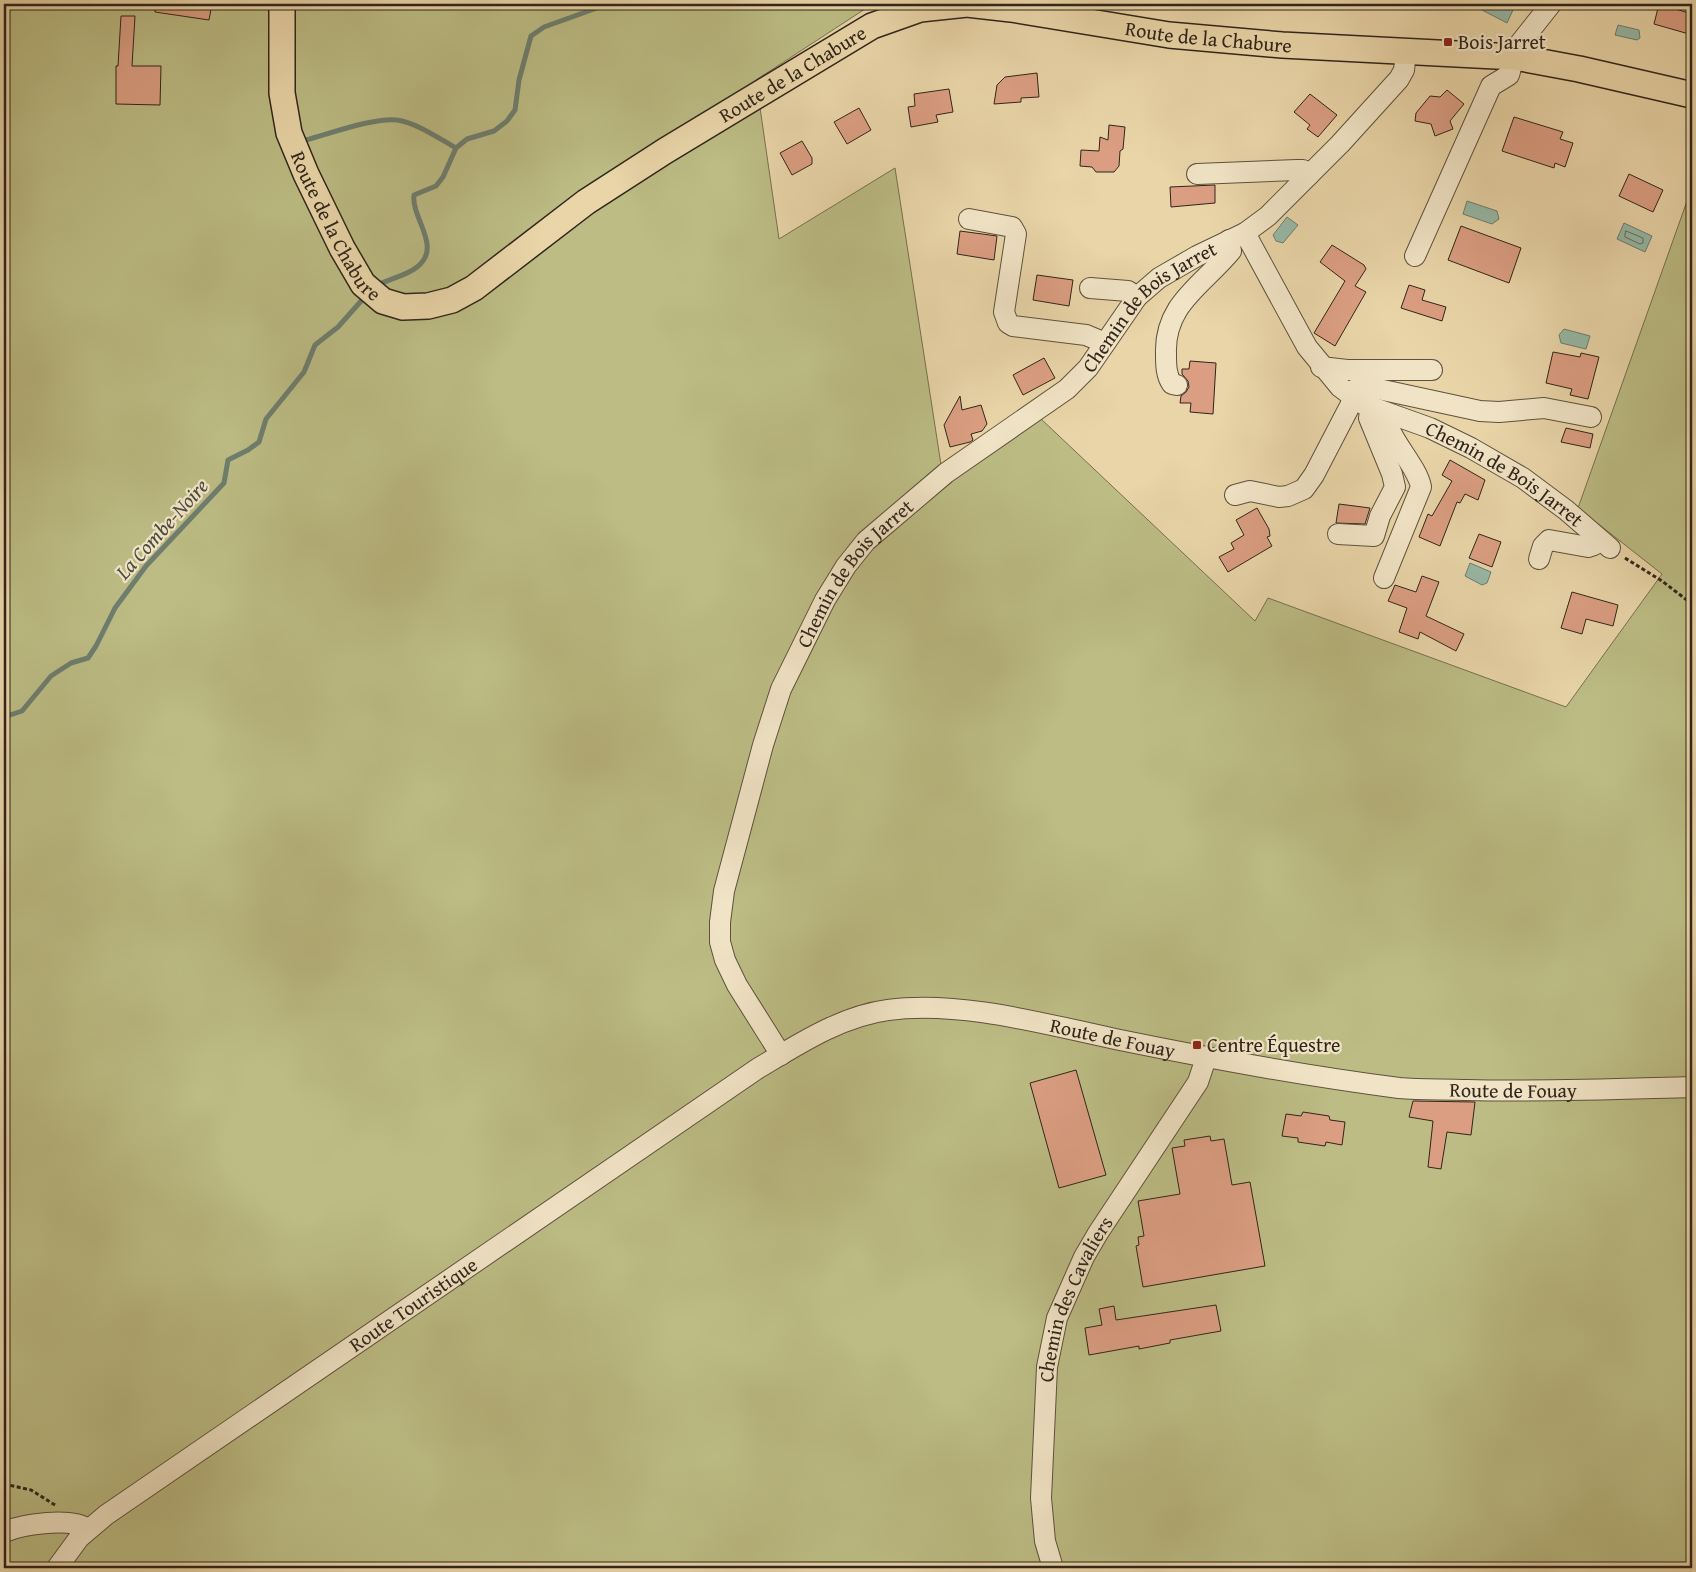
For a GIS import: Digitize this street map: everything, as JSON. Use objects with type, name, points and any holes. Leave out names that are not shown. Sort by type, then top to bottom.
[{"type":"main road","name":"Route de la Chabure","points":[[282,4],[282,94],[289,133],[306,174],[342,248],[363,284],[383,301],[403,307],[428,306],[452,300],[474,288],[586,202],[665,151],[872,26],[920,10],[967,4],[1011,9],[1169,35],[1406,53],[1515,57],[1579,69],[1692,95]]},
{"type":"street","points":[[1415,256],[1491,86],[1509,75],[1517,47],[1551,4]]},
{"type":"street","name":"Chemin de Bois Jarret","points":[[781,1055],[725,960],[720,942],[720,922],[724,890],[738,834],[781,688],[824,600],[846,566],[866,541],[946,473],[1068,389],[1088,368],[1137,297],[1159,278],[1237,237],[1268,216],[1399,79],[1406,64],[1406,53]]},
{"type":"street","points":[[1197,174],[1303,170],[1309,175]]},
{"type":"street","points":[[969,219],[1006,224],[1012,227],[1016,234],[1004,312],[1008,323],[1013,326],[1086,335],[1106,343]]},
{"type":"street","name":"Chemin de Bois Jarret","points":[[1237,237],[1321,367],[1365,403],[1430,428],[1471,448],[1523,478],[1566,510],[1604,544]]},
{"type":"street","points":[[1177,385],[1172,384],[1168,378],[1166,367],[1165,340],[1168,326],[1174,313],[1192,291],[1231,251],[1237,237]]},
{"type":"street","points":[[1090,288],[1128,291],[1137,297]]},
{"type":"street","points":[[1321,367],[1347,370],[1432,370]]},
{"type":"street","points":[[1338,534],[1374,536],[1380,516],[1394,487],[1392,474],[1358,387],[1480,411],[1499,412],[1544,408],[1591,417]]},
{"type":"street","points":[[1235,495],[1250,491],[1280,497],[1288,496],[1304,489],[1365,403]]},
{"type":"street","points":[[1365,403],[1387,426],[1417,474],[1421,487],[1384,578]]},
{"type":"street","points":[[1539,559],[1543,546],[1549,540],[1588,547],[1604,544]]},
{"type":"street","name":"Route de Fouay","points":[[781,1055],[802,1042],[858,1016],[886,1010],[916,1008],[974,1012],[1206,1058],[1338,1080],[1404,1088],[1517,1092],[1692,1087]]},
{"type":"street","name":"Route Touristique","points":[[57,1568],[84,1526],[781,1055]]},
{"type":"street","name":"Chemin des Cavaliers","points":[[1053,1568],[1045,1541],[1041,1498],[1047,1366],[1057,1318],[1084,1258],[1198,1082],[1206,1058]]},
{"type":"street","points":[[4,1532],[36,1524],[84,1526]]},
{"type":"path","points":[[1604,544],[1662,580],[1692,604]]},
{"type":"path","points":[[4,1484],[31,1490],[53,1503],[84,1526]]},
{"type":"green space","points":[[4,4],[877,4],[868,7],[756,80],[779,239],[895,168],[944,484],[1040,418],[1255,621],[1268,598],[1566,707],[1662,574],[1578,508],[1692,187],[1692,1568],[4,1568]]},
{"type":"water","points":[[1482,4],[1501,4],[1513,10],[1507,23],[1482,10],[1484,7]]},
{"type":"water","points":[[1618,25],[1639,30],[1640,38],[1637,40],[1615,35]]},
{"type":"water","points":[[1467,201],[1497,211],[1499,219],[1492,224],[1463,214]]},
{"type":"water","points":[[1287,217],[1298,225],[1283,243],[1276,241],[1273,235]]},
{"type":"water","points":[[1624,223],[1652,236],[1645,252],[1617,239]]},
{"type":"water","points":[[1564,329],[1590,336],[1586,349],[1561,343],[1559,335]]},
{"type":"water","points":[[1470,563],[1491,572],[1487,583],[1482,585],[1465,576]]},
{"type":"building","points":[[155,4],[212,4],[209,20],[155,12]]},
{"type":"building","points":[[1659,4],[1692,14],[1689,34],[1654,24]]},
{"type":"building","points":[[121,16],[135,16],[132,66],[161,66],[160,105],[116,104],[116,66],[118,66]]},
{"type":"building","points":[[1037,73],[1039,97],[1021,98],[1021,102],[994,104],[997,85],[1005,77]]},
{"type":"building","points":[[949,89],[953,112],[936,115],[938,122],[911,127],[908,107],[915,106],[914,94]]},
{"type":"building","points":[[1447,90],[1464,104],[1450,121],[1453,129],[1435,136],[1431,124],[1415,121],[1416,113],[1430,96],[1440,97]]},
{"type":"building","points":[[1310,94],[1337,115],[1318,137],[1307,129],[1310,125],[1294,112]]},
{"type":"building","points":[[859,108],[871,130],[847,144],[834,122]]},
{"type":"building","points":[[1514,117],[1563,132],[1560,139],[1573,143],[1565,167],[1555,163],[1554,168],[1502,151]]},
{"type":"building","points":[[1109,125],[1125,127],[1119,166],[1114,172],[1096,172],[1092,167],[1080,166],[1081,150],[1099,151],[1100,137],[1108,140]]},
{"type":"building","points":[[802,141],[812,158],[812,164],[792,175],[780,153]]},
{"type":"building","points":[[1629,174],[1663,190],[1653,212],[1619,196]]},
{"type":"building","points":[[1215,185],[1215,203],[1171,207],[1170,187]]},
{"type":"building","points":[[1461,226],[1521,248],[1509,283],[1448,260]]},
{"type":"building","points":[[960,231],[997,236],[994,260],[957,254]]},
{"type":"building","points":[[1332,245],[1364,265],[1366,269],[1355,286],[1366,292],[1335,346],[1314,333],[1345,281],[1320,262]]},
{"type":"building","points":[[1037,275],[1073,280],[1069,306],[1033,300]]},
{"type":"building","points":[[1409,285],[1425,290],[1422,300],[1446,307],[1442,321],[1401,308]]},
{"type":"building","points":[[1553,352],[1580,357],[1581,353],[1599,357],[1588,399],[1570,395],[1572,389],[1546,383]]},
{"type":"building","points":[[1044,358],[1055,378],[1023,395],[1013,375]]},
{"type":"building","points":[[1190,361],[1216,363],[1213,414],[1190,412],[1191,403],[1180,403],[1181,396],[1189,387],[1188,381],[1182,374],[1182,369],[1189,369]]},
{"type":"building","points":[[960,396],[962,410],[981,405],[987,424],[982,431],[971,434],[973,440],[970,442],[950,447],[944,425]]},
{"type":"building","points":[[1566,428],[1593,434],[1590,448],[1561,442]]},
{"type":"building","points":[[1450,460],[1485,480],[1478,500],[1465,494],[1460,503],[1457,502],[1440,546],[1419,537],[1428,514],[1432,516],[1452,481],[1442,475]]},
{"type":"building","points":[[1339,504],[1370,508],[1365,524],[1336,523]]},
{"type":"building","points":[[1257,508],[1269,529],[1270,536],[1267,537],[1272,546],[1228,572],[1219,557],[1234,549],[1231,543],[1244,535],[1236,520]]},
{"type":"building","points":[[1479,534],[1501,542],[1492,567],[1469,558]]},
{"type":"building","points":[[1422,576],[1439,582],[1426,616],[1464,634],[1456,651],[1420,632],[1418,639],[1399,632],[1407,608],[1388,601],[1395,585],[1416,592]]},
{"type":"building","points":[[1572,592],[1618,605],[1613,626],[1586,619],[1582,634],[1561,628]]},
{"type":"building","points":[[1076,1070],[1106,1175],[1059,1188],[1030,1083]]},
{"type":"building","points":[[1413,1101],[1475,1102],[1471,1135],[1447,1132],[1441,1169],[1428,1167],[1433,1121],[1409,1117]]},
{"type":"building","points":[[1303,1112],[1329,1116],[1330,1120],[1345,1122],[1342,1145],[1326,1142],[1325,1146],[1298,1142],[1298,1138],[1282,1136],[1286,1114],[1301,1116]]},
{"type":"building","points":[[1210,1136],[1211,1141],[1224,1139],[1232,1185],[1250,1182],[1265,1266],[1143,1287],[1136,1246],[1139,1245],[1138,1237],[1144,1236],[1138,1201],[1180,1194],[1172,1148],[1185,1146],[1184,1140]]},
{"type":"building","points":[[1216,1305],[1221,1331],[1170,1340],[1170,1343],[1139,1349],[1139,1346],[1089,1355],[1085,1328],[1102,1325],[1099,1309],[1114,1306],[1116,1320]]},
{"type":"waterway","name":"La Combe-Noire","points":[[378,285],[413,270],[424,259],[427,251],[427,241],[414,204],[414,195],[436,186],[443,177],[456,148],[467,139],[494,131],[507,121],[515,110],[519,80],[531,36],[544,27],[608,4]]},
{"type":"waterway","points":[[306,140],[365,123],[397,120],[419,127],[456,148]]},
{"type":"waterway","name":"La Combe-Noire","points":[[4,717],[22,711],[51,676],[71,663],[88,658],[115,608],[146,566],[224,483],[228,460],[259,442],[266,419],[304,372],[315,345],[338,327],[362,300]]},
{"type":"place","name":"Bois Jarret","points":[[1448,42]]},
{"type":"place","name":"Centre Équestre","points":[[1197,1045]]}]
